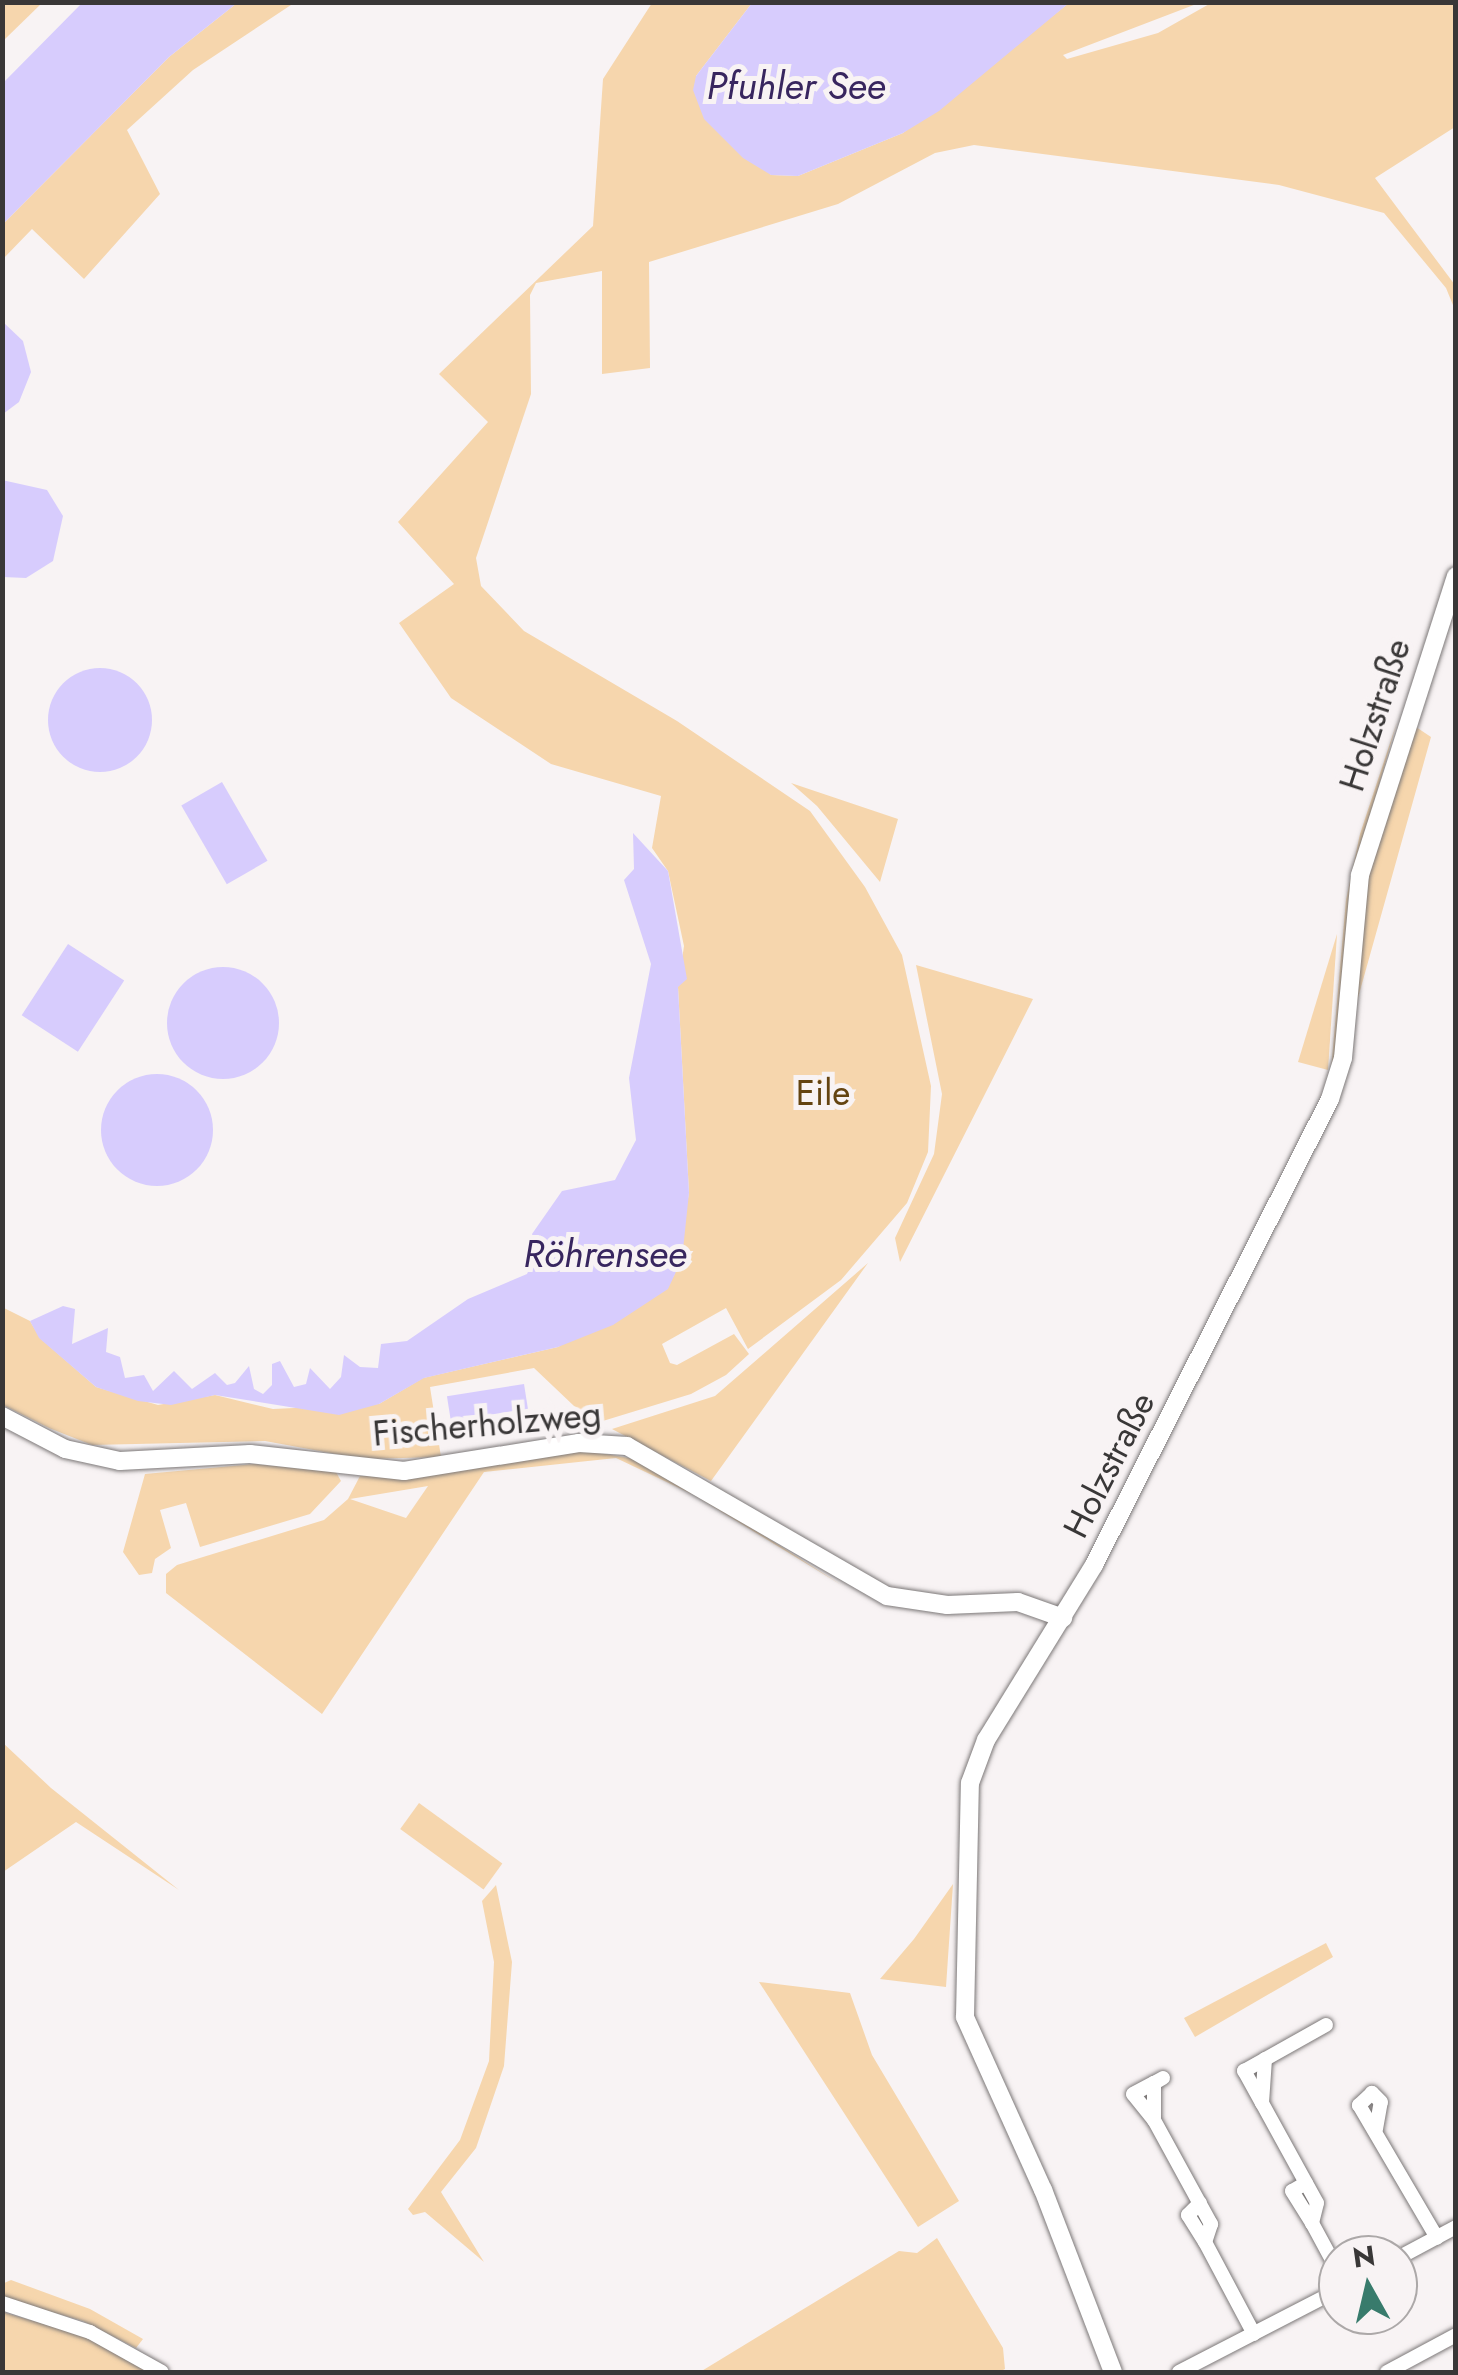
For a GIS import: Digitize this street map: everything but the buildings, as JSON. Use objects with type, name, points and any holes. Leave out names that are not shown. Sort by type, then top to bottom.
[{"type":"street","name":"Holzstraße","points":[[1113,2372],[1043,2190],[970,2036],[961,1994],[970,1783],[986,1740],[1063,1618],[1330,1098],[1343,1058],[1360,875],[1456,576]]},
{"type":"street","name":"Fischerholzweg","points":[[2,1416],[64,1448],[120,1461],[250,1454],[404,1471],[601,1441],[649,1455],[887,1596],[947,1605],[1018,1602],[1063,1618]]},
{"type":"street","points":[[1319,2235],[1312,2222],[1317,2203],[1242,2074],[1326,2026]]},
{"type":"street","points":[[1262,2103],[1266,2059]]},
{"type":"street","points":[[1158,2081],[1154,2120],[1212,2224],[1205,2242],[1254,2334]]},
{"type":"street","points":[[1376,2128],[1436,2238]]},
{"type":"street","points":[[1418,2247],[1456,2228]]},
{"type":"street","points":[[1179,2372],[1318,2300]]},
{"type":"street","points":[[2,2303],[90,2332],[162,2372]]},
{"type":"street","points":[[1387,2372],[1456,2335]]},
{"type":"green space","points":[[3,2],[42,2],[42,3],[3,41]]},
{"type":"green space","points":[[237,3],[294,3],[193,70],[127,130],[160,194],[84,279],[32,229],[3,259],[3,224],[169,57]]},
{"type":"green space","name":"Eile","points":[[652,3],[752,3],[696,76],[771,175],[798,176],[903,133],[1069,3],[1199,3],[1063,55],[1067,59],[1158,33],[1211,3],[1455,3],[1455,127],[1375,178],[1455,285],[1455,310],[1446,288],[1384,213],[1279,185],[974,145],[935,153],[838,204],[649,262],[650,368],[602,374],[602,271],[536,283],[530,295],[531,394],[476,558],[481,586],[524,631],[677,721],[810,811],[865,887],[902,955],[931,1086],[928,1152],[907,1203],[841,1280],[748,1349],[726,1308],[662,1344],[670,1363],[677,1365],[734,1334],[749,1354],[726,1375],[691,1394],[593,1424],[534,1368],[430,1387],[441,1457],[363,1459],[265,1441],[92,1445],[49,1428],[3,1405],[2,1307],[30,1321],[40,1338],[96,1387],[158,1405],[215,1395],[273,1409],[379,1404],[423,1378],[558,1347],[674,1276],[689,1193],[678,987],[684,946],[668,871],[652,848],[661,796],[551,764],[451,698],[399,623],[454,584],[398,522],[488,422],[439,374],[593,226],[603,79]]},
{"type":"green space","points":[[1397,722],[1353,876],[1336,1056],[1331,1070],[1346,900],[1360,834]]},
{"type":"green space","points":[[1416,727],[1431,737],[1356,1005],[1350,1068],[1360,924],[1369,870]]},
{"type":"green space","points":[[791,783],[898,819],[880,882],[817,806]]},
{"type":"green space","points":[[1337,934],[1328,1070],[1298,1062]]},
{"type":"green space","points":[[916,965],[1033,999],[900,1262],[895,1238],[934,1154],[942,1094]]},
{"type":"green space","points":[[868,1263],[711,1481],[612,1429],[715,1396]]},
{"type":"green space","points":[[577,1449],[646,1461],[843,1586],[694,1495],[616,1458],[484,1472],[322,1714],[166,1593],[166,1574],[177,1565],[324,1520],[348,1499],[360,1476],[404,1476]],"holes":[[[428,1486],[406,1518],[350,1499]]]},
{"type":"green space","points":[[254,1464],[336,1472],[341,1481],[310,1514],[200,1547],[186,1503],[160,1510],[171,1548],[155,1559],[152,1573],[139,1575],[123,1552],[145,1474]]},
{"type":"green space","points":[[2,1742],[51,1788],[179,1890],[76,1822],[3,1872]]},
{"type":"green space","points":[[419,1803],[502,1864],[484,1889],[400,1829]]},
{"type":"green space","points":[[953,1884],[946,1987],[880,1979],[914,1939]]},
{"type":"green space","points":[[496,1885],[512,1962],[504,2066],[476,2148],[441,2192],[484,2262],[425,2212],[413,2215],[408,2209],[460,2140],[489,2061],[494,1962],[482,1901]]},
{"type":"green space","points":[[1326,1943],[1333,1957],[1195,2037],[1184,2018]]},
{"type":"green space","points":[[759,1982],[850,1993],[872,2055],[959,2201],[918,2227]]},
{"type":"green space","points":[[937,2238],[1003,2348],[1005,2369],[700,2372],[899,2251],[917,2253]]},
{"type":"green space","points":[[11,2280],[90,2309],[143,2339],[136,2348],[83,2321],[3,2298],[2,2284]]},
{"type":"green space","points":[[2,2312],[89,2337],[152,2372],[3,2372]]},
{"type":"water","points":[[83,2],[237,3],[169,57],[3,224],[3,83]]},
{"type":"water","name":"Pfuhler See","points":[[752,2],[1069,3],[939,111],[903,133],[798,176],[771,175],[743,158],[704,119],[693,90],[696,76]]},
{"type":"water","points":[[3,322],[23,341],[31,372],[19,402],[3,414]]},
{"type":"water","points":[[2,480],[47,490],[63,516],[53,561],[26,578],[3,577]]},
{"type":"water","points":[[100,668],[120,672],[137,683],[148,700],[152,720],[148,740],[137,757],[120,768],[100,772],[80,768],[63,757],[52,740],[48,720],[52,700],[63,683],[80,672]]},
{"type":"water","points":[[222,782],[268,861],[227,884],[181,806]]},
{"type":"water","name":"Röhrensee","points":[[633,833],[668,871],[687,979],[678,987],[689,1193],[682,1259],[668,1289],[613,1325],[558,1347],[424,1378],[379,1404],[339,1415],[215,1395],[171,1405],[138,1401],[96,1387],[39,1338],[30,1321],[63,1306],[75,1309],[72,1344],[108,1328],[106,1352],[120,1357],[125,1378],[144,1375],[153,1391],[174,1371],[192,1389],[215,1373],[227,1385],[235,1383],[249,1366],[254,1389],[263,1394],[272,1385],[272,1364],[280,1361],[294,1387],[306,1384],[310,1368],[330,1389],[341,1377],[344,1355],[360,1367],[378,1368],[381,1344],[407,1341],[468,1299],[527,1274],[538,1250],[532,1234],[562,1191],[615,1180],[636,1140],[629,1078],[651,964],[624,880],[634,869]]},
{"type":"water","points":[[68,944],[124,980],[78,1052],[22,1015]]},
{"type":"water","points":[[223,967],[244,971],[263,983],[275,1002],[279,1023],[275,1044],[263,1063],[244,1075],[223,1079],[202,1075],[183,1063],[171,1044],[167,1023],[171,1002],[183,983],[202,971]]},
{"type":"water","points":[[157,1074],[178,1078],[197,1090],[209,1109],[213,1130],[209,1151],[197,1170],[178,1182],[157,1186],[136,1182],[117,1170],[105,1151],[101,1130],[105,1109],[117,1090],[136,1078]]},
{"type":"water","points":[[524,1384],[528,1409],[451,1421],[447,1396]]}]
